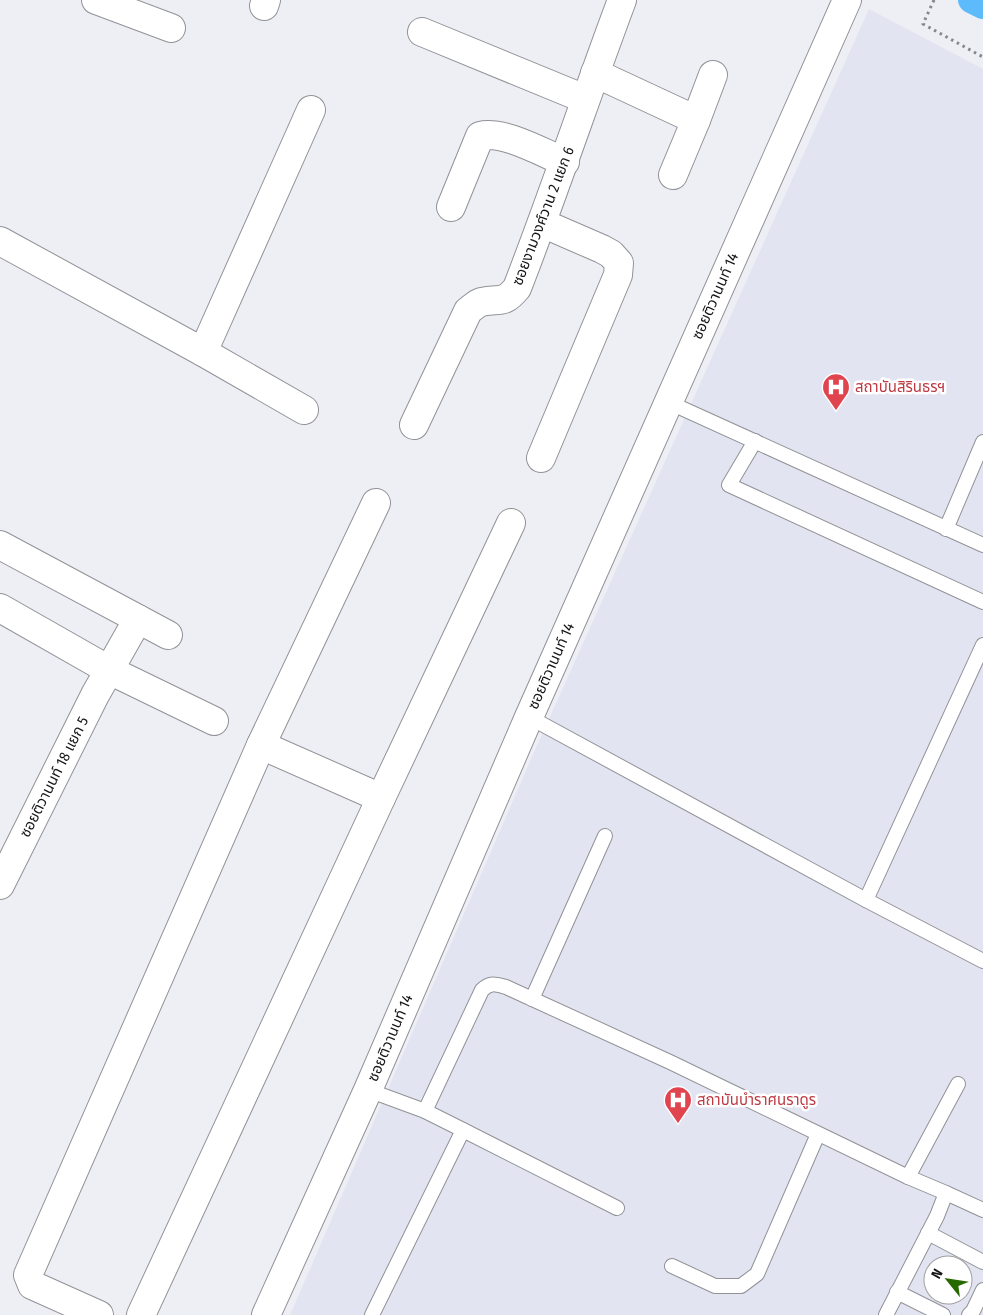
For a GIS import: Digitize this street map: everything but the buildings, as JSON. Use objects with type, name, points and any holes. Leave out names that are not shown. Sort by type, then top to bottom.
[{"type":"street","points":[[96,0],[172,28]]},
{"type":"street","name":"ซอยงามวงศ์วาน 2 แยก 6","points":[[414,425],[468,311],[479,302],[509,298],[517,288],[565,162],[585,99],[622,0]]},
{"type":"street","name":"ซอยติวานนท์ 14","points":[[266,1315],[368,1090],[529,716],[842,9]]},
{"type":"street","points":[[422,32],[585,99]]},
{"type":"street","points":[[595,73],[696,120]]},
{"type":"street","points":[[673,175],[713,75]]},
{"type":"street","points":[[203,352],[311,110]]},
{"type":"street","points":[[451,206],[480,136],[486,134],[509,139],[565,162]]},
{"type":"street","points":[[541,458],[618,275],[619,263],[611,254],[602,249],[542,223]]},
{"type":"street","points":[[0,241],[203,352],[304,410]]},
{"type":"street","points":[[87,1313],[32,1285],[28,1275],[261,745],[376,502]]},
{"type":"street","points":[[141,1315],[511,523]]},
{"type":"street","points":[[0,545],[168,635]]},
{"type":"street","points":[[0,608],[109,670],[214,721]]},
{"type":"street","name":"ซอยติวานนท์ 18 แยก 5","points":[[0,885],[109,670],[138,619]]},
{"type":"street","points":[[261,745],[381,798]]},
{"type":"lane","points":[[668,402],[983,545]]},
{"type":"lane","points":[[756,442],[729,485],[983,602]]},
{"type":"lane","points":[[946,529],[979,462],[983,442]]},
{"type":"lane","points":[[866,900],[983,645]]},
{"type":"lane","points":[[529,716],[866,900],[981,955]]},
{"type":"lane","points":[[532,999],[605,836]]},
{"type":"lane","points":[[425,1111],[482,990],[493,983],[532,999],[908,1177],[983,1210]]},
{"type":"lane","points":[[908,1177],[958,1084]]},
{"type":"lane","points":[[368,1090],[425,1111],[617,1208]]},
{"type":"lane","points":[[372,1315],[463,1130]]},
{"type":"lane","points":[[672,1266],[715,1286],[741,1286],[757,1274],[818,1134]]},
{"type":"lane","points":[[886,1315],[896,1292],[928,1233],[946,1193]]},
{"type":"lane","points":[[928,1233],[983,1262]]},
{"type":"lane","points":[[969,1315],[973,1311],[983,1290]]},
{"type":"lane","points":[[896,1292],[943,1315]]},
{"type":"path","points":[[934,0],[923,24],[983,57]]},
{"type":"shaded area","points":[[869,9],[983,69],[983,1315],[290,1315],[534,752]]},
{"type":"waterway","points":[[971,0],[983,6]]},
{"type":"place","name":"สถาบันสิรินธรฯ","points":[[836,411]]},
{"type":"place","name":"สถาบันบำราศนราดูร","points":[[678,1124]]}]
